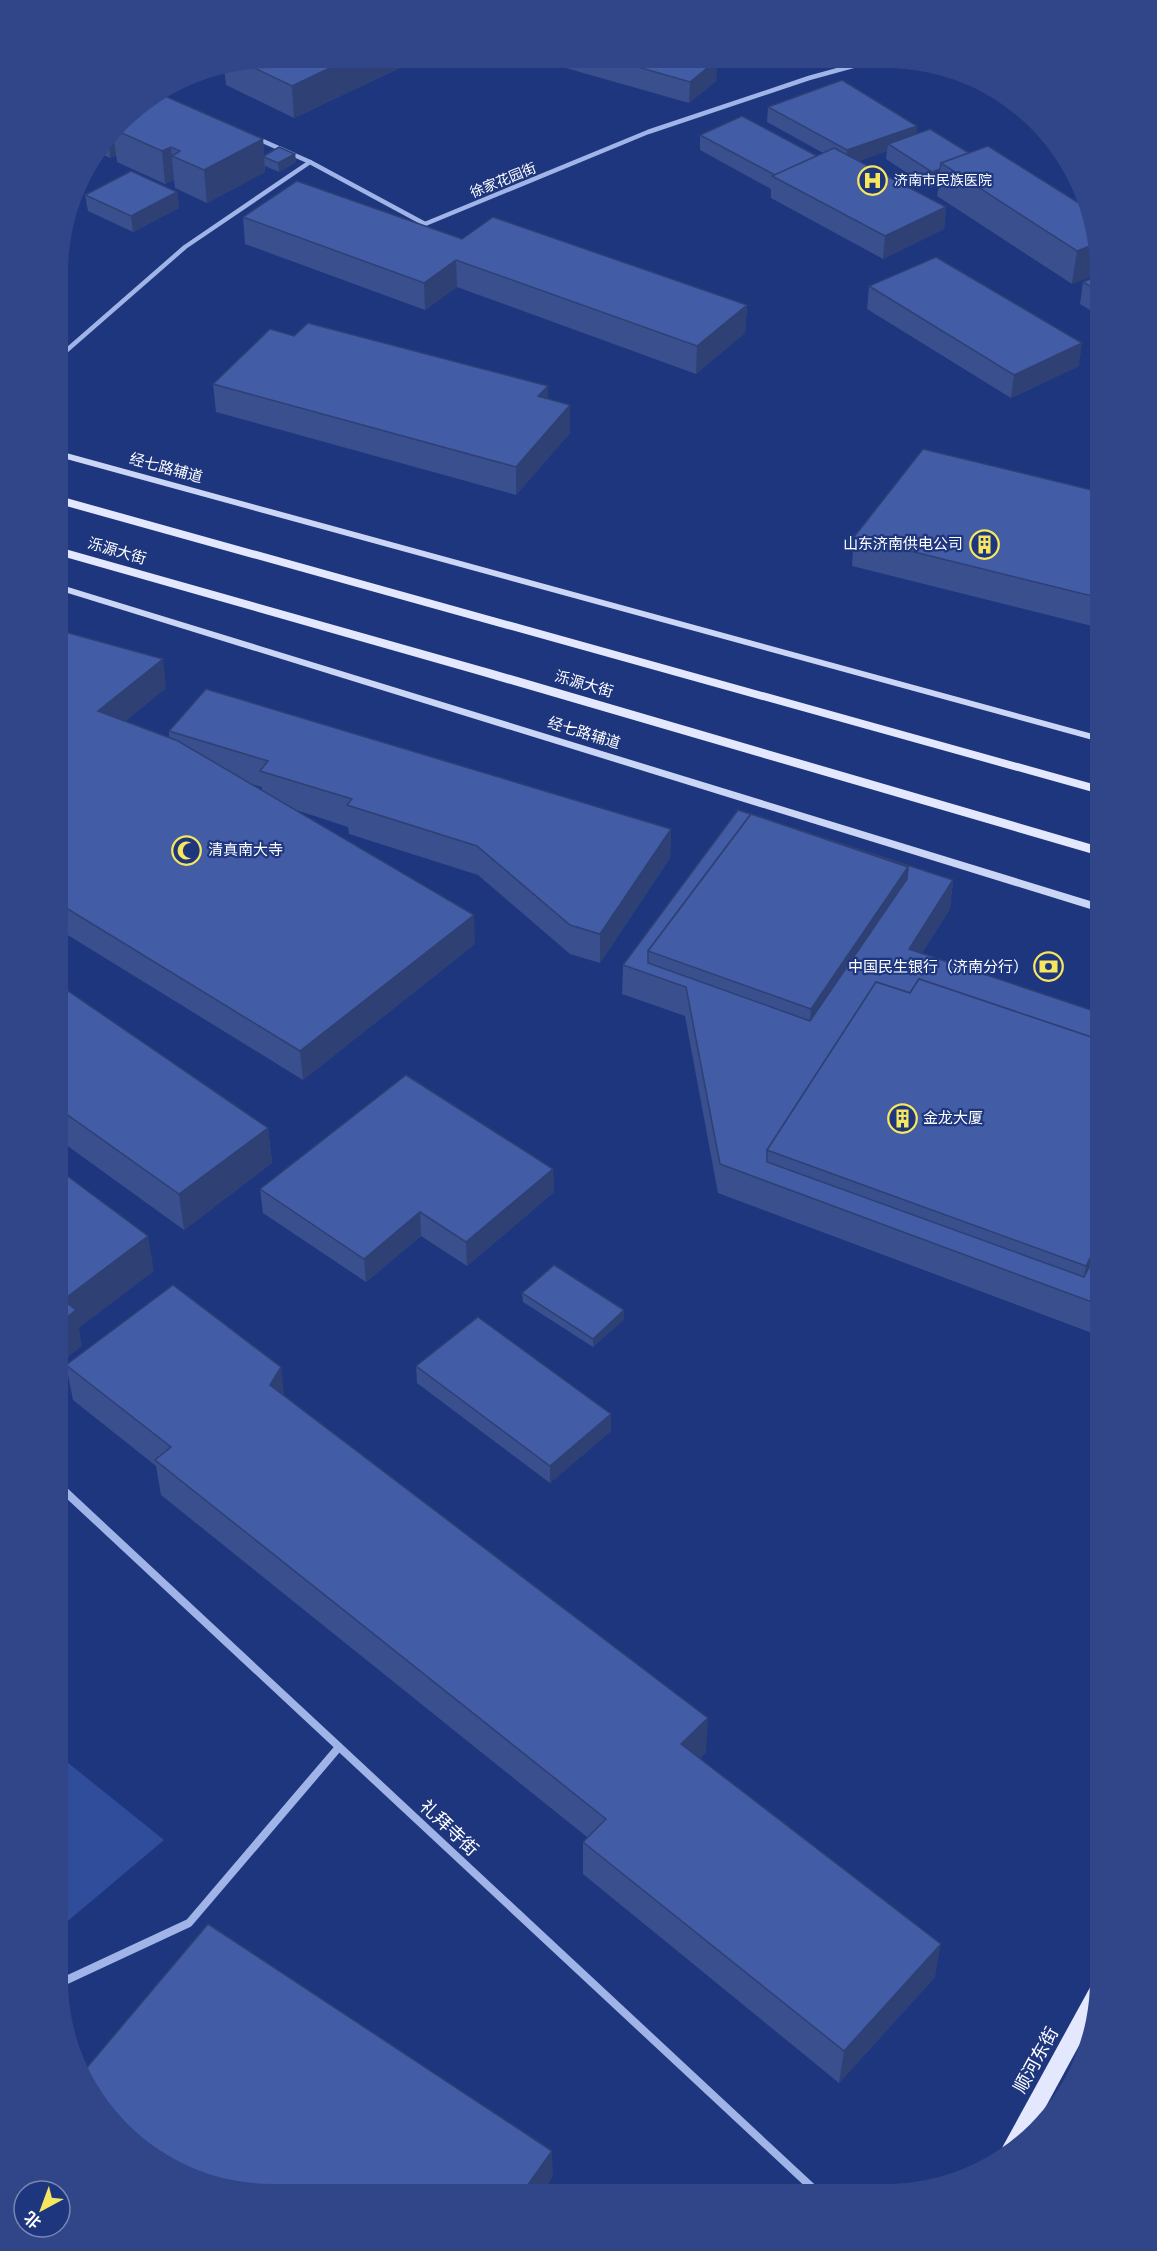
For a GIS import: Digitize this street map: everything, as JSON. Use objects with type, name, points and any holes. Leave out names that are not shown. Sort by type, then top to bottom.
[{"type":"main road","points":[[68,503],[1090,787]]},
{"type":"main road","name":"泺源大街","points":[[68,554],[488,673],[1090,849]]},
{"type":"main road","name":"顺河东街","points":[[1022,2131],[1087,2012]]},
{"type":"street","name":"徐家花园街","points":[[255,138],[310,162],[425,224],[648,132],[845,68]]},
{"type":"street","points":[[68,349],[185,246],[310,162]]},
{"type":"street","name":"经七路辅道","points":[[68,456],[1090,736]]},
{"type":"street","name":"经七路辅道","points":[[68,590],[1090,905]]},
{"type":"street","name":"礼拜寺街","points":[[68,1495],[808,2184]]},
{"type":"street","points":[[68,1979],[189,1923],[339,1747]]},
{"type":"shaded area","points":[[68,1763],[164,1840],[68,1921]]},
{"type":"building","points":[[330,68],[292,86],[256,69]]},
{"type":"building","points":[[641,68],[707,68],[690,82]]},
{"type":"building","points":[[842,80],[917,126],[847,150],[768,107]]},
{"type":"building","points":[[167,97],[263,139],[204,170],[172,156],[180,151],[171,147],[162,151],[122,133],[137,118]]},
{"type":"building","points":[[742,116],[817,156],[775,175],[700,135]]},
{"type":"building","points":[[930,129],[969,153],[941,163],[940,169],[932,172],[888,144]]},
{"type":"building","points":[[988,146],[1077,202],[1088,247],[1077,251],[941,163]]},
{"type":"building","points":[[279,147],[295,154],[278,163],[264,157],[264,156]]},
{"type":"building","points":[[834,148],[946,207],[885,236],[772,176]]},
{"type":"building","points":[[131,171],[177,192],[131,216],[85,195]]},
{"type":"building","points":[[297,181],[462,239],[493,217],[747,305],[697,346],[456,260],[424,283],[243,217]]},
{"type":"building","points":[[936,257],[1082,343],[1014,375],[869,286]]},
{"type":"building","points":[[1090,279],[1090,286],[1083,282]]},
{"type":"building","points":[[308,323],[548,386],[538,396],[570,405],[516,467],[213,384],[270,329],[294,336]]},
{"type":"building","name":"山东济南供电公司","points":[[923,449],[1090,490],[1090,595],[854,537]]},
{"type":"building","name":"清真南大寺","points":[[68,633],[163,659],[98,711],[178,741],[474,915],[300,1051],[68,909]]},
{"type":"building","points":[[206,689],[671,829],[600,934],[570,925],[477,846],[347,805],[352,799],[260,771],[268,761],[169,731]]},
{"type":"building","points":[[738,810],[751,814],[648,951],[648,963],[810,1021],[907,879],[908,867],[770,821],[953,880],[909,949],[1090,1010],[1090,1036],[919,979],[910,993],[876,982],[767,1150],[767,1162],[1084,1277],[1089,1267],[1089,1301],[720,1164],[686,987],[623,965]]},
{"type":"building","points":[[751,814],[908,867],[811,1009],[648,951]]},
{"type":"building","points":[[919,979],[1090,1036],[1089,1259],[1086,1266],[767,1150],[876,982],[910,993]]},
{"type":"building","points":[[68,991],[268,1128],[179,1194],[68,1115]]},
{"type":"building","points":[[406,1075],[553,1169],[466,1242],[420,1212],[364,1259],[260,1189]]},
{"type":"building","points":[[68,1176],[148,1236],[68,1296]]},
{"type":"building","points":[[554,1265],[624,1310],[593,1339],[522,1293]]},
{"type":"building","points":[[173,1285],[281,1367],[270,1385],[708,1718],[681,1744],[941,1944],[844,2051],[583,1842],[606,1819],[155,1460],[171,1447],[68,1367],[68,1364]]},
{"type":"building","points":[[68,1304],[76,1310],[68,1316]]},
{"type":"building","points":[[478,1317],[611,1414],[550,1466],[416,1366]]},
{"type":"building","points":[[208,1924],[552,2151],[528,2184],[272,2184],[245,2182],[206,2173],[158,2149],[118,2114],[102,2093],[88,2067]]},
{"type":"place","name":"济南市民族医院","points":[[873,180]]},
{"type":"place","name":"山东济南供电公司","points":[[984,544]]},
{"type":"place","name":"清真南大寺","points":[[187,850]]},
{"type":"place","name":"中国民生银行（济南分行）","points":[[1049,967]]},
{"type":"place","name":"金龙大厦","points":[[902,1118]]}]
